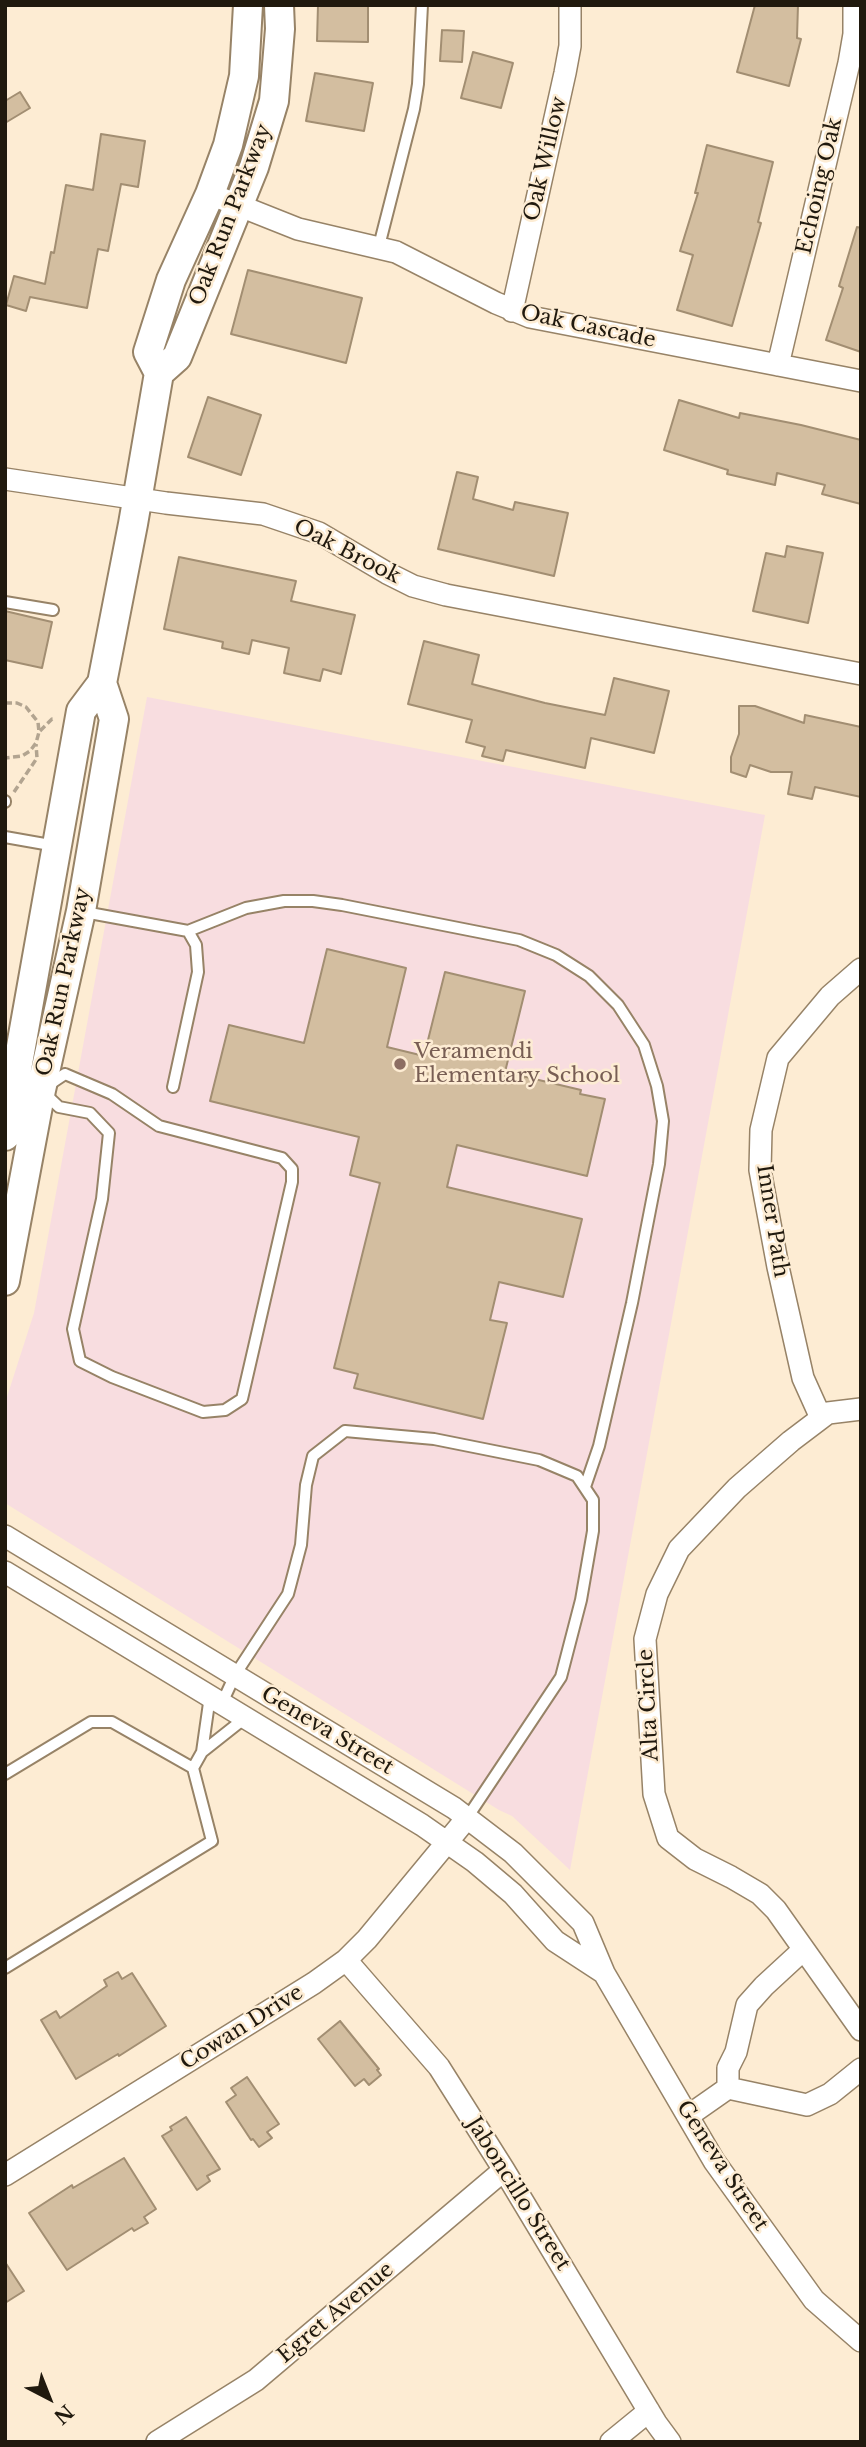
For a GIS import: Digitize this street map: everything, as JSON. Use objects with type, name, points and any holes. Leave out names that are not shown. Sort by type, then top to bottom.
[{"type":"street","name":"Oak Run Parkway","points":[[5,1281],[57,845],[81,712],[102,683],[138,498],[159,373],[148,352],[171,281],[210,194],[228,145],[244,76],[248,5]]},
{"type":"street","name":"Oak Run Parkway","points":[[159,373],[177,357],[254,167],[274,101],[280,29],[279,5]]},
{"type":"street","name":"Oak Willow","points":[[512,311],[565,74],[570,46],[570,5]]},
{"type":"street","name":"Echoing Oak","points":[[778,365],[849,63],[854,34],[854,5]]},
{"type":"street","name":"Oak Cascade","points":[[210,194],[298,229],[379,246],[416,261],[512,311],[554,323],[861,381]]},
{"type":"street","name":"Oak Brook","points":[[5,479],[263,514],[318,533],[413,586],[559,627],[861,674]]},
{"type":"street","name":"Oak Run Parkway","points":[[5,1136],[28,1088],[81,911],[114,719],[102,683]]},
{"type":"street","name":"Inner Path","points":[[821,1418],[803,1378],[778,1267],[760,1170],[761,1130],[778,1058],[830,996],[861,969]]},
{"type":"street","name":"Alta Circle","points":[[861,1409],[828,1413],[821,1418],[737,1488],[678,1549],[657,1594],[645,1639],[654,1794],[668,1838],[695,1859],[760,1894],[776,1910],[802,1951],[861,2031]]},
{"type":"street","name":"Geneva Street","points":[[5,1536],[467,1818],[513,1853],[583,1923],[604,1973],[714,2161],[814,2300],[861,2342]]},
{"type":"street","name":"Geneva Street","points":[[5,1572],[447,1843],[513,1894],[555,1941],[604,1973]]},
{"type":"street","name":"Cowan Drive","points":[[5,2175],[314,1983],[346,1960],[367,1939],[467,1818]]},
{"type":"street","points":[[728,2088],[728,2068],[736,2052],[747,2005],[802,1951]]},
{"type":"street","name":"Jaboncillo Street","points":[[346,1960],[439,2067],[670,2442]]},
{"type":"street","points":[[688,2116],[728,2088],[807,2105],[830,2094],[861,2069]]},
{"type":"street","name":"Egret Avenue","points":[[157,2442],[256,2380],[504,2170]]},
{"type":"street","points":[[611,2442],[649,2411]]},
{"type":"lane","points":[[379,246],[414,109],[422,5]]},
{"type":"lane","points":[[5,602],[53,610]]},
{"type":"lane","points":[[5,837],[57,845]]},
{"type":"lane","points":[[81,911],[188,931],[246,908],[284,901],[342,905],[519,940],[556,955],[589,976],[618,1005],[643,1045],[657,1086],[663,1121],[659,1164],[632,1303],[599,1446],[585,1487]]},
{"type":"lane","points":[[173,1087],[198,972],[196,945],[188,931]]},
{"type":"lane","points":[[65,1074],[111,1094],[159,1126],[282,1158],[292,1169],[292,1182],[242,1399],[225,1410],[203,1412],[112,1377],[80,1361],[72,1329],[102,1199],[109,1133],[90,1113],[59,1107],[28,1088],[65,1074]]},
{"type":"lane","points":[[5,1968],[212,1841],[193,1768],[202,1752],[216,1700],[288,1594],[301,1545],[306,1485],[313,1456],[345,1431],[434,1439],[539,1460],[577,1476],[593,1500],[593,1531],[581,1600],[561,1677],[467,1818]]},
{"type":"lane","points":[[202,1752],[245,1718]]},
{"type":"lane","points":[[5,1774],[91,1722],[112,1722],[193,1768]]},
{"type":"path","points":[[5,703],[17,703],[26,707],[38,722],[37,758],[5,802]]},
{"type":"path","points":[[38,732],[52,719],[64,718]]},
{"type":"path","points":[[5,758],[22,756],[36,743]]},
{"type":"shaded area","name":"Veramendi Elementary School","points":[[147,697],[765,815],[570,1870],[512,1816],[5,1503],[5,1403],[34,1313]]},
{"type":"building","points":[[318,5],[368,5],[368,42],[317,41]]},
{"type":"building","points":[[755,5],[798,5],[797,38],[801,39],[789,86],[737,72]]},
{"type":"building","points":[[442,30],[464,31],[462,62],[440,61]]},
{"type":"building","points":[[473,52],[513,63],[501,108],[461,98]]},
{"type":"building","points":[[315,73],[373,83],[364,131],[306,121]]},
{"type":"building","points":[[20,92],[30,108],[5,123],[5,101]]},
{"type":"building","points":[[101,134],[145,141],[138,187],[121,184],[108,251],[98,249],[87,308],[30,297],[26,311],[6,305],[14,276],[45,284],[51,252],[54,253],[66,185],[93,190]]},
{"type":"building","points":[[707,145],[773,162],[758,222],[761,223],[732,326],[677,310],[693,255],[680,251],[698,193],[695,193]]},
{"type":"building","points":[[857,227],[861,228],[861,352],[826,340],[843,288],[839,286]]},
{"type":"building","points":[[248,270],[362,298],[346,363],[231,334]]},
{"type":"building","points":[[208,397],[261,415],[241,475],[188,457]]},
{"type":"building","points":[[679,400],[739,418],[740,413],[861,440],[861,504],[822,494],[825,485],[777,473],[775,485],[727,474],[728,470],[664,450]]},
{"type":"building","points":[[457,472],[478,477],[473,499],[513,510],[515,502],[568,513],[554,576],[438,549]]},
{"type":"building","points":[[787,546],[823,553],[808,623],[753,611],[766,553],[785,557]]},
{"type":"building","points":[[179,557],[296,581],[291,601],[355,615],[341,674],[323,669],[320,681],[284,673],[289,648],[252,640],[249,654],[222,648],[223,642],[164,629]]},
{"type":"building","points":[[5,611],[52,622],[42,668],[5,660]]},
{"type":"building","points":[[424,641],[479,655],[472,684],[545,703],[605,715],[614,678],[669,691],[654,753],[591,738],[585,768],[506,750],[503,761],[482,756],[485,747],[466,742],[472,720],[408,704]]},
{"type":"building","points":[[739,706],[755,706],[804,723],[805,715],[861,727],[861,797],[815,787],[812,799],[788,794],[792,772],[771,772],[750,765],[746,777],[731,772],[731,757],[739,734]]},
{"type":"building","points":[[327,949],[406,968],[387,1047],[424,1056],[445,972],[525,991],[505,1072],[581,1090],[580,1094],[605,1099],[587,1176],[457,1145],[447,1187],[582,1219],[563,1297],[499,1282],[490,1320],[507,1323],[483,1419],[354,1388],[358,1374],[334,1368],[380,1183],[350,1175],[359,1137],[210,1101],[229,1025],[304,1043]]},
{"type":"building","points":[[118,1972],[122,1979],[132,1973],[166,2026],[76,2079],[41,2020],[56,2011],[60,2018],[107,1986],[104,1980]]},
{"type":"building","points":[[340,2021],[379,2069],[377,2070],[381,2075],[369,2085],[364,2079],[355,2086],[318,2039]]},
{"type":"building","points":[[247,2077],[279,2124],[267,2132],[272,2138],[259,2147],[251,2140],[226,2102],[236,2095],[231,2088]]},
{"type":"building","points":[[186,2117],[220,2169],[207,2176],[210,2181],[197,2190],[162,2136]]},
{"type":"building","points":[[124,2158],[156,2209],[144,2217],[148,2223],[134,2231],[132,2228],[67,2270],[29,2213],[72,2185],[73,2188]]},
{"type":"building","points":[[5,2262],[24,2291],[5,2303]]},
{"type":"place","name":"Veramendi Elementary School","points":[[400,1064]]}]
